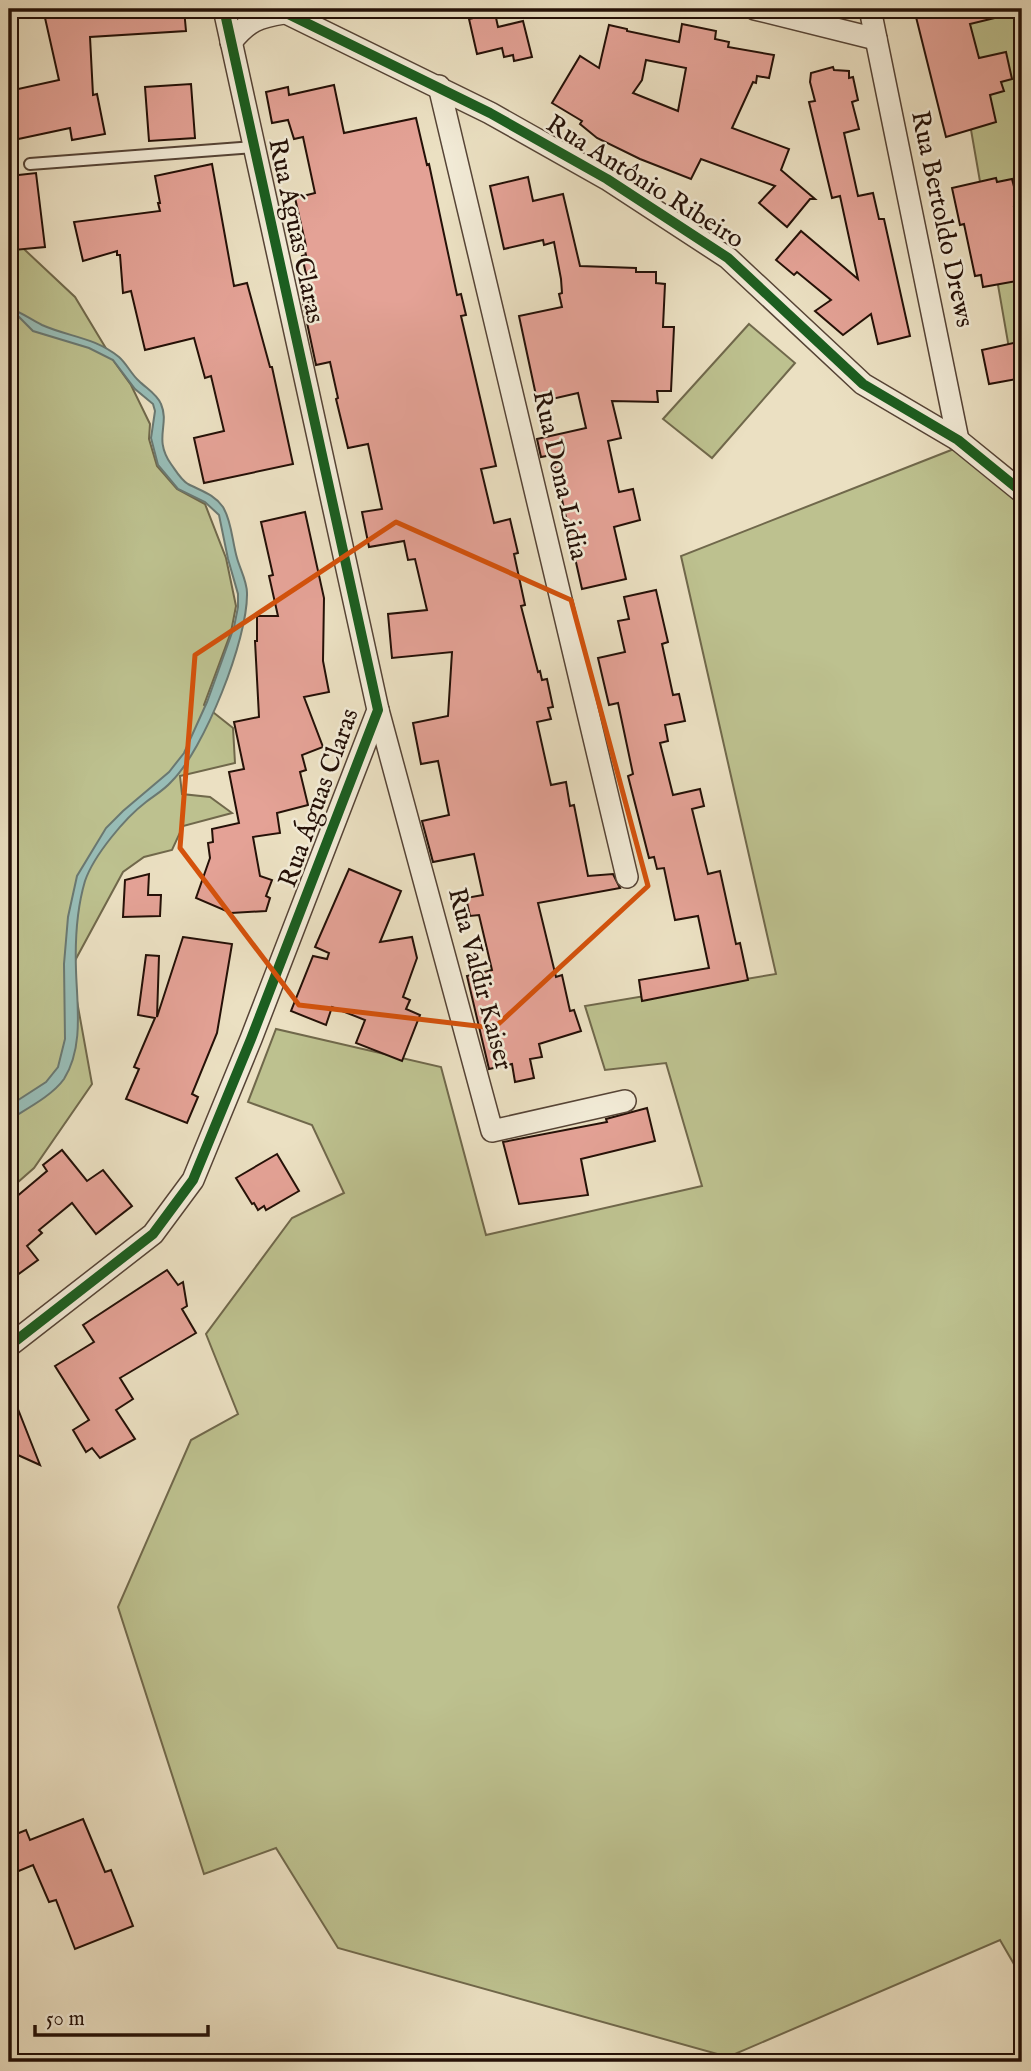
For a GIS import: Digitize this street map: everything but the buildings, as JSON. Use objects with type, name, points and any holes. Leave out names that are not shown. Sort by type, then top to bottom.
[{"type":"street","name":"Rua Águas Claras","points":[[9,1346],[153,1234],[193,1180],[251,1039],[378,710],[224,9]]},
{"type":"street","points":[[755,9],[876,39]]},
{"type":"street","name":"Rua Bertoldo Drews","points":[[870,9],[958,440]]},
{"type":"street","points":[[231,42],[257,18],[281,11]]},
{"type":"street","name":"Rua Antônio Ribeiro","points":[[281,11],[439,86],[607,179],[729,258],[863,384],[958,440],[1022,492]]},
{"type":"street","name":"Rua Dona Lidia","points":[[439,86],[627,877]]},
{"type":"street","name":"Rua Valdir Kaiser","points":[[378,710],[492,1131],[625,1101]]},
{"type":"lane","points":[[30,163],[254,147]]},
{"type":"highlighted area","points":[[396,522],[571,600],[648,886],[494,1028],[299,1005],[180,848],[195,655]]},
{"type":"green space","points":[[950,9],[1022,9],[1022,423]]},
{"type":"green space","points":[[9,235],[75,297],[131,385],[150,424],[149,439],[157,466],[177,489],[205,504],[226,558],[236,606],[231,632],[204,705],[233,728],[235,763],[180,776],[182,794],[210,797],[232,813],[183,826],[172,850],[144,857],[123,872],[71,968],[92,1084],[34,1168],[9,1190]]},
{"type":"green space","points":[[749,324],[795,363],[712,458],[663,419]]},
{"type":"green space","points":[[959,447],[1022,497],[1022,1978],[1000,1940],[728,2057],[338,1948],[276,1848],[204,1874],[118,1607],[191,1440],[238,1414],[206,1334],[292,1218],[344,1193],[312,1125],[248,1102],[276,1029],[441,1067],[486,1235],[702,1186],[666,1063],[605,1070],[585,1006],[776,974],[681,556]]},
{"type":"water","points":[[9,308],[42,325],[110,350],[157,397],[163,412],[162,439],[166,455],[183,480],[211,496],[223,507],[247,593],[240,637],[232,665],[197,745],[171,782],[120,827],[95,860],[85,881],[76,936],[77,1040],[70,1067],[53,1091],[9,1120],[9,1106],[46,1082],[58,1067],[65,1039],[64,964],[68,917],[77,876],[106,828],[169,772],[184,753],[207,702],[234,627],[238,594],[219,515],[205,502],[178,489],[158,465],[151,438],[155,411],[153,404],[135,389],[113,360],[89,348],[33,331],[19,317],[9,314]]},
{"type":"cycle path","points":[[9,1346],[153,1234],[193,1180],[251,1039],[378,710],[224,9]]},
{"type":"cycle path","points":[[278,9],[490,113],[607,179],[728,258],[863,384],[958,440],[1022,492]]}]
